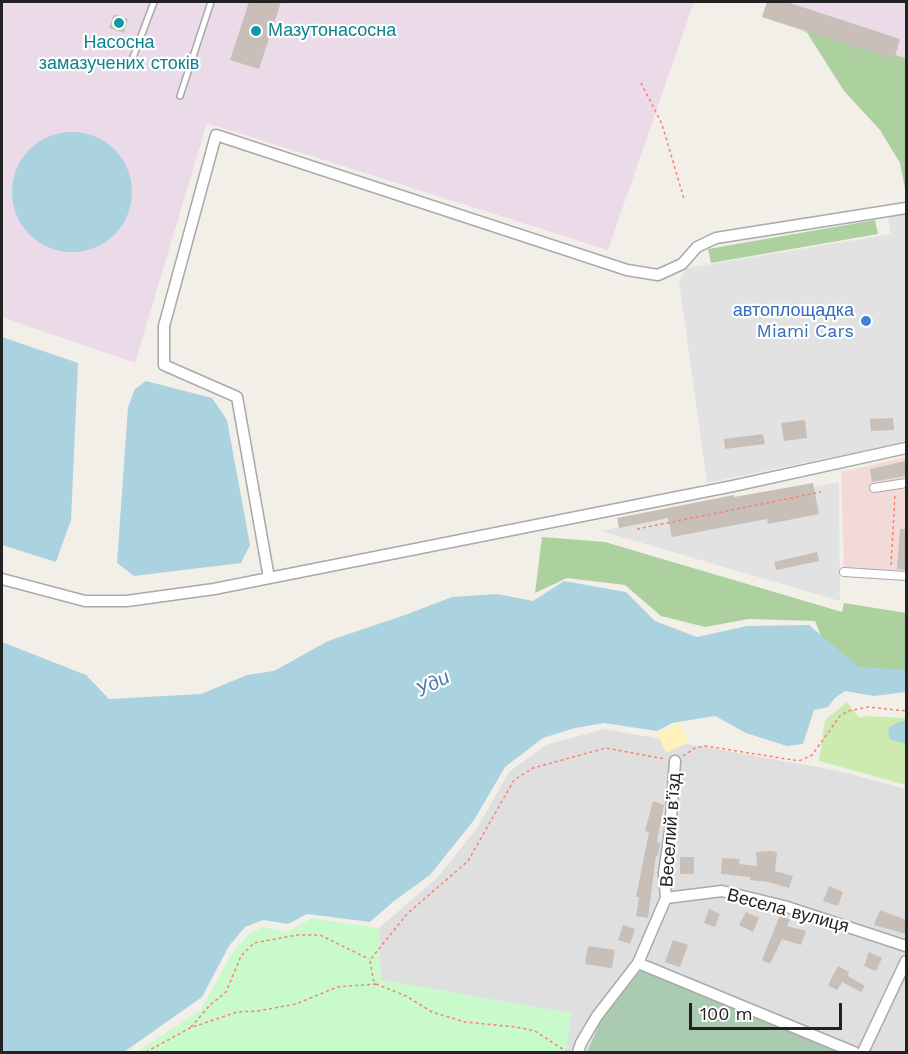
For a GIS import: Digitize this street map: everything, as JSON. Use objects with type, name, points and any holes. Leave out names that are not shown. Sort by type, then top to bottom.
[{"type":"street","points":[[269,578],[237,396],[164,365],[164,326],[216,135],[615,266],[658,275],[682,264],[697,247],[716,238],[906,208]]},
{"type":"street","points":[[2,579],[85,601],[127,601],[214,589],[733,486],[906,448]]},
{"type":"street","points":[[874,488],[906,483]]},
{"type":"street","points":[[844,572],[906,576]]},
{"type":"street","name":"Веселий в’їзд","points":[[666,898],[664,873],[676,777],[675,761]]},
{"type":"street","name":"Весела вулиця","points":[[666,898],[722,891],[784,906],[906,946]]},
{"type":"street","points":[[578,1053],[581,1043],[597,1016],[638,963],[666,898]]},
{"type":"street","points":[[863,1053],[906,961]]},
{"type":"street","points":[[638,963],[854,1053]]},
{"type":"lane","points":[[132,60],[154,2]]},
{"type":"lane","points":[[180,96],[211,2]]},
{"type":"path","points":[[641,83],[662,124],[684,199]]},
{"type":"path","points":[[891,575],[896,485]]},
{"type":"path","points":[[637,529],[821,492]]},
{"type":"path","points":[[376,984],[370,960],[407,914],[468,861],[514,780],[533,768],[606,748],[675,761],[695,748],[706,746],[799,761],[812,755],[840,717],[848,711],[868,707],[906,711]]},
{"type":"path","points":[[190,1028],[210,1005],[226,992],[241,956],[254,943],[297,935],[320,934],[370,960]]},
{"type":"path","points":[[146,1053],[190,1028],[237,1012],[258,1011],[296,1004],[336,987],[376,984],[406,996],[432,1012],[465,1022],[535,1031],[567,1053]]},
{"type":"shaded area","points":[[2,2],[694,2],[608,250],[207,123],[135,363],[2,317]]},
{"type":"shaded area","points":[[767,2],[906,2],[906,68],[762,17]]},
{"type":"shaded area","points":[[906,208],[906,442],[707,483],[679,281],[687,268],[891,234],[887,212]]},
{"type":"shaded area","points":[[906,457],[906,581],[844,572],[841,472]]},
{"type":"shaded area","points":[[839,482],[840,601],[601,531]]},
{"type":"shaded area","points":[[604,729],[839,771],[906,789],[906,1052],[566,1052],[570,1013],[380,980],[379,928],[438,877],[477,828],[509,772],[546,745]]},
{"type":"green space","points":[[806,31],[906,58],[906,188],[900,163],[880,130],[844,91]]},
{"type":"green space","points":[[875,220],[878,234],[711,263],[708,249]]},
{"type":"green space","points":[[542,537],[605,542],[842,612],[844,603],[906,613],[906,674],[833,665],[815,621],[749,619],[705,627],[661,616],[625,585],[567,578],[535,593]]},
{"type":"green space","points":[[847,702],[859,718],[865,716],[906,718],[906,785],[819,761],[825,720]]},
{"type":"green space","points":[[312,918],[379,928],[381,980],[571,1013],[566,1052],[137,1052],[201,1010],[234,950],[248,935],[263,927],[287,932]]},
{"type":"green space","points":[[642,969],[843,1052],[587,1052],[602,1018]]},
{"type":"sand","points":[[680,723],[689,742],[666,753],[657,733]]},
{"type":"water","points":[[72,132],[95,137],[114,150],[127,169],[132,192],[127,215],[114,234],[95,247],[72,252],[49,247],[30,234],[17,215],[12,192],[17,169],[30,150],[49,137]]},
{"type":"water","points":[[2,337],[78,363],[71,520],[56,562],[2,545]]},
{"type":"water","points":[[146,381],[212,398],[227,420],[250,545],[241,563],[134,576],[117,563],[128,407],[135,389]]},
{"type":"water","points":[[564,581],[626,592],[655,621],[697,637],[747,626],[809,625],[864,671],[885,680],[906,677],[906,692],[874,696],[845,691],[828,707],[814,710],[803,744],[787,746],[746,733],[715,716],[672,723],[657,731],[604,723],[575,728],[543,738],[505,767],[474,820],[430,875],[370,922],[307,914],[288,924],[263,920],[245,927],[229,946],[202,997],[124,1052],[2,1052],[2,642],[86,675],[109,699],[201,694],[247,675],[274,671],[328,641],[452,597],[497,594],[533,601]]},
{"type":"water","points":[[906,721],[906,744],[890,739],[888,733],[889,727]]},
{"type":"building","name":"Мазутонасосна","points":[[249,2],[281,2],[259,69],[230,60]]},
{"type":"building","points":[[767,2],[787,2],[900,39],[894,59],[762,17]]},
{"type":"building","name":"Насосна замазучених стоків","points":[[114,14],[128,19],[124,33],[109,28]]},
{"type":"building","points":[[893,418],[894,430],[871,431],[870,419]]},
{"type":"building","points":[[805,420],[807,438],[784,441],[781,423]]},
{"type":"building","points":[[763,434],[765,444],[725,449],[724,439]]},
{"type":"building","points":[[906,461],[906,476],[872,482],[870,469]]},
{"type":"building","points":[[813,483],[819,514],[768,524],[767,519],[672,537],[668,518],[619,528],[617,518],[734,495],[734,497]]},
{"type":"building","points":[[900,529],[906,529],[906,570],[897,569]]},
{"type":"building","points":[[817,552],[819,561],[776,570],[774,562]]},
{"type":"building","points":[[653,801],[664,805],[648,918],[636,916],[639,897],[636,897],[649,832],[645,831]]},
{"type":"building","points":[[756,852],[777,852],[775,871],[793,876],[789,888],[750,880],[750,877],[721,874],[722,858],[740,859],[739,864],[757,866]]},
{"type":"building","points":[[680,857],[694,857],[694,874],[680,874]]},
{"type":"building","points":[[829,886],[843,892],[838,906],[823,901]]},
{"type":"building","points":[[709,909],[720,914],[715,927],[704,923]]},
{"type":"building","points":[[880,910],[906,920],[906,934],[874,925]]},
{"type":"building","points":[[746,912],[759,918],[753,932],[739,925]]},
{"type":"building","points":[[780,915],[790,920],[787,926],[806,931],[801,945],[782,939],[770,964],[762,960]]},
{"type":"building","points":[[623,925],[635,929],[630,944],[618,940]]},
{"type":"building","points":[[673,940],[688,945],[680,967],[665,962]]},
{"type":"building","points":[[588,946],[615,950],[612,968],[585,964]]},
{"type":"building","points":[[869,952],[882,958],[876,971],[864,966]]},
{"type":"building","points":[[838,966],[849,972],[848,976],[865,986],[861,992],[842,982],[837,990],[828,985]]},
{"type":"waterway","name":"Уди","points":[[858,676],[906,679]]},
{"type":"place","name":"Насосна замазучених стоків","points":[[119,23]]},
{"type":"place","name":"Мазутонасосна","points":[[256,31]]},
{"type":"place","name":"автоплощадка Miami Cars","points":[[866,321]]}]
